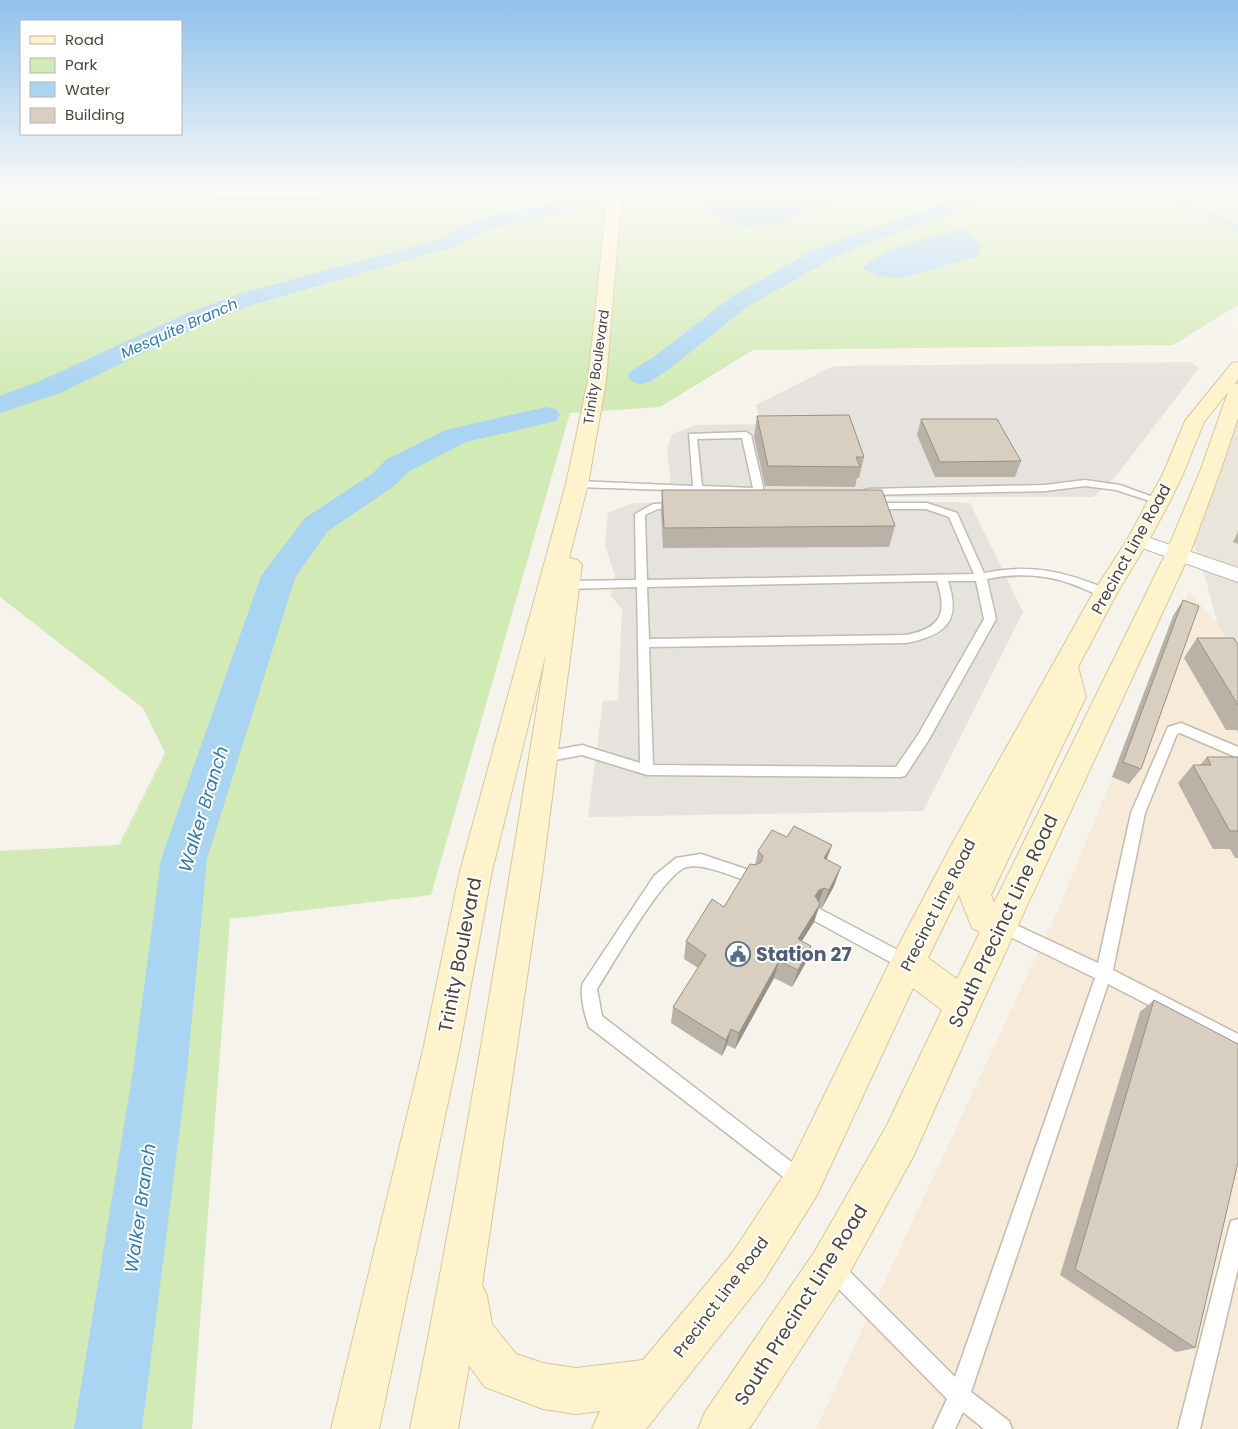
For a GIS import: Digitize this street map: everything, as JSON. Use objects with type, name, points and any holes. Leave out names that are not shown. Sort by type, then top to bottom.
[{"type":"main road","name":"Trinity Boulevard","points":[[355,1429],[441,1050],[476,871],[577,484],[597,381],[609,257]]},
{"type":"main road","name":"Precinct Line Road","points":[[616,1429],[748,1267],[803,1181],[907,963],[962,856],[1066,668],[1105,593],[1138,540],[1159,501],[1173,474],[1195,421],[1238,367]]},
{"type":"main road","name":"South Precinct Line Road","points":[[722,1429],[830,1266],[900,1141],[1000,925],[1178,553],[1211,469],[1238,389]]},
{"type":"main road","name":"Trinity Boulevard","points":[[434,1429],[462,1279],[544,757],[568,585],[577,484]]},
{"type":"main road","points":[[1000,925],[984,917],[975,894],[1072,697],[1066,668]]},
{"type":"main road","points":[[907,963],[963,1004]]},
{"type":"main road","points":[[462,1279],[472,1334],[502,1371],[543,1386],[576,1390],[655,1382]]},
{"type":"street","points":[[1138,540],[1238,574]]},
{"type":"lane","points":[[577,484],[698,489],[763,491],[746,435],[692,436],[698,489]]},
{"type":"lane","points":[[853,492],[1045,488],[1085,483],[1117,487],[1159,501]]},
{"type":"lane","points":[[647,770],[640,514],[656,506],[685,506]]},
{"type":"lane","points":[[544,757],[582,750],[647,770],[900,772],[923,738],[990,619],[981,577],[953,515],[927,506],[859,506]]},
{"type":"lane","points":[[568,585],[981,577],[998,572],[1040,571],[1076,581],[1105,593]]},
{"type":"lane","points":[[644,643],[906,639],[932,632],[946,618],[948,598],[941,578]]},
{"type":"lane","points":[[944,1429],[959,1396],[1104,974],[1138,813],[1172,730],[1181,728],[1238,753]]},
{"type":"lane","points":[[750,876],[701,860],[681,862],[659,881],[589,988],[595,1022],[803,1181]]},
{"type":"lane","points":[[818,915],[907,963]]},
{"type":"lane","points":[[1000,925],[1104,974],[1238,1043]]},
{"type":"lane","points":[[1188,1429],[1238,1228]]},
{"type":"lane","points":[[830,1266],[959,1396],[1001,1429]]},
{"type":"shaded area","points":[[1191,362],[1199,368],[1116,476],[1093,497],[672,497],[667,448],[673,434],[695,425],[761,424],[756,405],[833,366]]},
{"type":"shaded area","points":[[1238,401],[1238,656],[1218,625],[1190,532],[1218,480]]},
{"type":"shaded area","points":[[633,503],[970,503],[1023,612],[923,811],[588,817],[603,701],[618,700],[622,609],[611,596],[615,576],[605,545],[608,513]]},
{"type":"shaded area","points":[[1189,591],[1218,625],[1238,656],[1238,1429],[816,1429],[1060,905]]},
{"type":"green space","points":[[0,257],[1238,257],[1238,305],[1173,345],[753,350],[660,407],[570,413],[431,895],[230,919],[192,1429],[0,1429],[0,851],[119,845],[165,753],[143,708],[0,597]]},
{"type":"water","points":[[879,257],[977,257],[901,278],[877,276],[862,268]]},
{"type":"building","points":[[849,415],[864,457],[856,457],[860,467],[768,466],[757,416]]},
{"type":"building","points":[[921,419],[997,419],[1021,461],[940,462]]},
{"type":"building","points":[[662,490],[882,490],[895,526],[664,528]]},
{"type":"building","points":[[1183,600],[1199,606],[1141,769],[1123,762]]},
{"type":"building","points":[[1197,638],[1234,638],[1238,645],[1238,705]]},
{"type":"building","points":[[1207,757],[1238,757],[1238,831],[1230,831],[1193,765],[1211,765]]},
{"type":"building","name":"Station 27","points":[[794,826],[832,845],[824,858],[841,867],[829,890],[824,888],[819,890],[815,896],[820,904],[798,939],[811,946],[798,970],[779,961],[739,1033],[731,1029],[726,1040],[673,1007],[706,955],[686,941],[712,899],[724,907],[750,864],[755,865],[761,862],[763,856],[758,851],[772,830],[787,837]]},
{"type":"building","points":[[1154,1000],[1238,1044],[1238,1162],[1195,1348],[1075,1269]]},
{"type":"waterway","name":"Mesquite Branch","points":[[0,405],[50,387],[199,317],[247,299],[291,288],[395,257]]},
{"type":"waterway","name":"Walker Branch","points":[[641,376],[664,361],[739,302],[819,257]]},
{"type":"waterway","name":"Walker Branch","points":[[108,1429],[160,1071],[184,859],[278,576],[316,525],[383,480],[397,466],[456,436],[546,415]]},
{"type":"place","name":"Station 27","points":[[738,954]]}]
